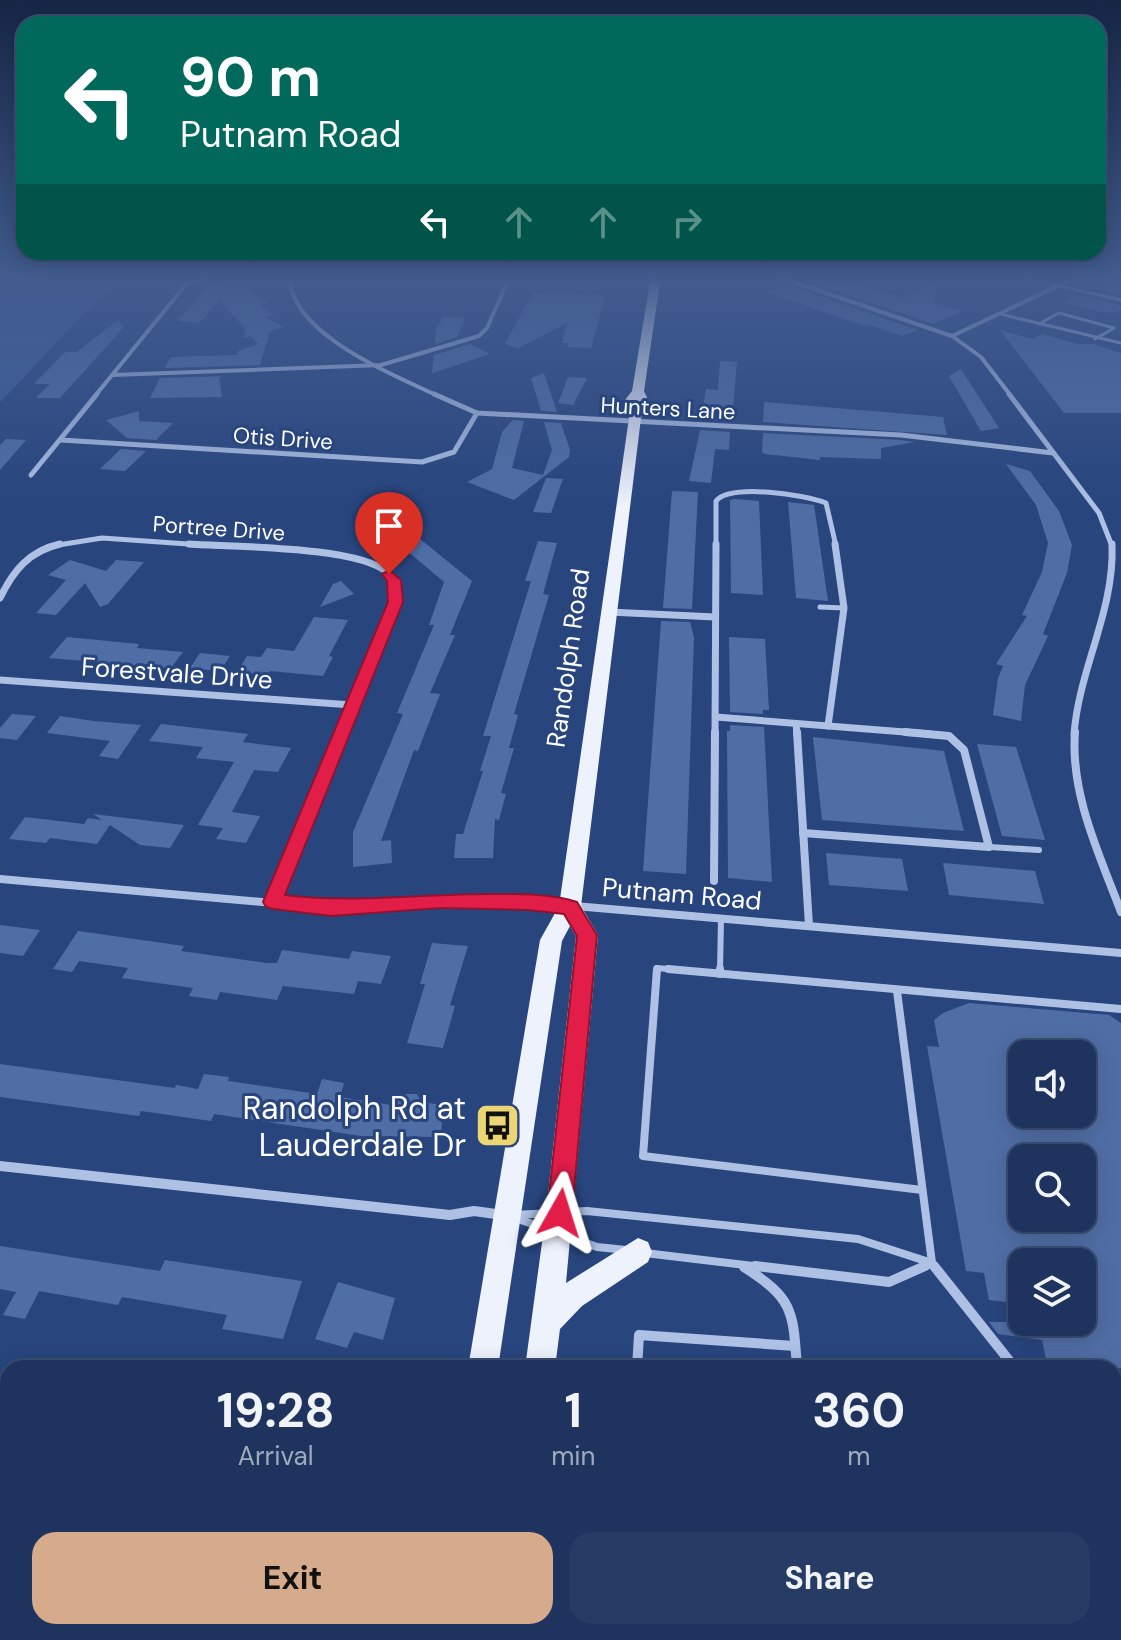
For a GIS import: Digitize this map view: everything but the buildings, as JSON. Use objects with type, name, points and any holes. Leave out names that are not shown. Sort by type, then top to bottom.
[{"type":"main road","name":"Randolph Road","points":[[484,1360],[551,940],[570,907],[634,420],[644,404],[638,391],[644,353]]},
{"type":"main road","points":[[541,1360],[587,935],[570,907]]},
{"type":"main road","points":[[545,1323],[572,1296],[638,1252]]},
{"type":"street","points":[[31,475],[131,353]]},
{"type":"street","name":"Hunters Lane","points":[[358,353],[477,413],[901,435],[1053,453]]},
{"type":"street","points":[[113,375],[381,365],[423,353]]},
{"type":"street","points":[[975,353],[1099,513],[1112,539],[1113,576],[1084,672],[1074,739],[1085,812],[1121,912]]},
{"type":"street","name":"Otis Drive","points":[[61,440],[422,462],[448,457],[458,451],[477,413]]},
{"type":"street","points":[[714,881],[716,501],[726,494],[814,497],[826,503],[832,520],[844,608],[828,726]]},
{"type":"street","name":"Portree Drive","points":[[0,598],[9,575],[22,560],[73,540],[102,538],[362,559],[394,580],[395,602],[352,705]]},
{"type":"street","points":[[609,612],[715,617]]},
{"type":"street","name":"Forestvale Drive","points":[[0,680],[352,705]]},
{"type":"street","points":[[273,902],[352,705]]},
{"type":"street","points":[[716,717],[938,733],[959,742],[989,847],[803,833]]},
{"type":"street","points":[[796,724],[809,926]]},
{"type":"street","name":"Putnam Road","points":[[0,879],[331,908],[441,900],[528,902],[1121,953]]},
{"type":"street","points":[[0,1166],[450,1215],[474,1211],[508,1215]]},
{"type":"lane","points":[[820,607],[844,608]]},
{"type":"lane","points":[[989,847],[1039,850]]},
{"type":"lane","points":[[720,974],[721,919]]},
{"type":"lane","points":[[922,1190],[643,1156],[657,968],[1121,1009]]},
{"type":"lane","points":[[897,991],[932,1263],[1009,1360]]},
{"type":"lane","points":[[508,1215],[558,1222],[587,1211],[858,1239],[932,1263]]},
{"type":"lane","points":[[508,1215],[558,1222],[597,1247],[889,1282],[932,1263]]},
{"type":"lane","points":[[740,1264],[774,1285],[792,1309],[796,1360]]},
{"type":"lane","points":[[637,1360],[639,1335],[795,1346]]},
{"type":"shaded area","points":[[0,353],[47,353],[0,402]]},
{"type":"place","name":"Randolph Rd at Lauderdale Dr","points":[[497,1126]]},
{"type":"route","points":[[389,574],[394,580],[395,602],[273,902],[331,908],[441,900],[528,902],[570,907],[587,935],[560,1213]]}]
